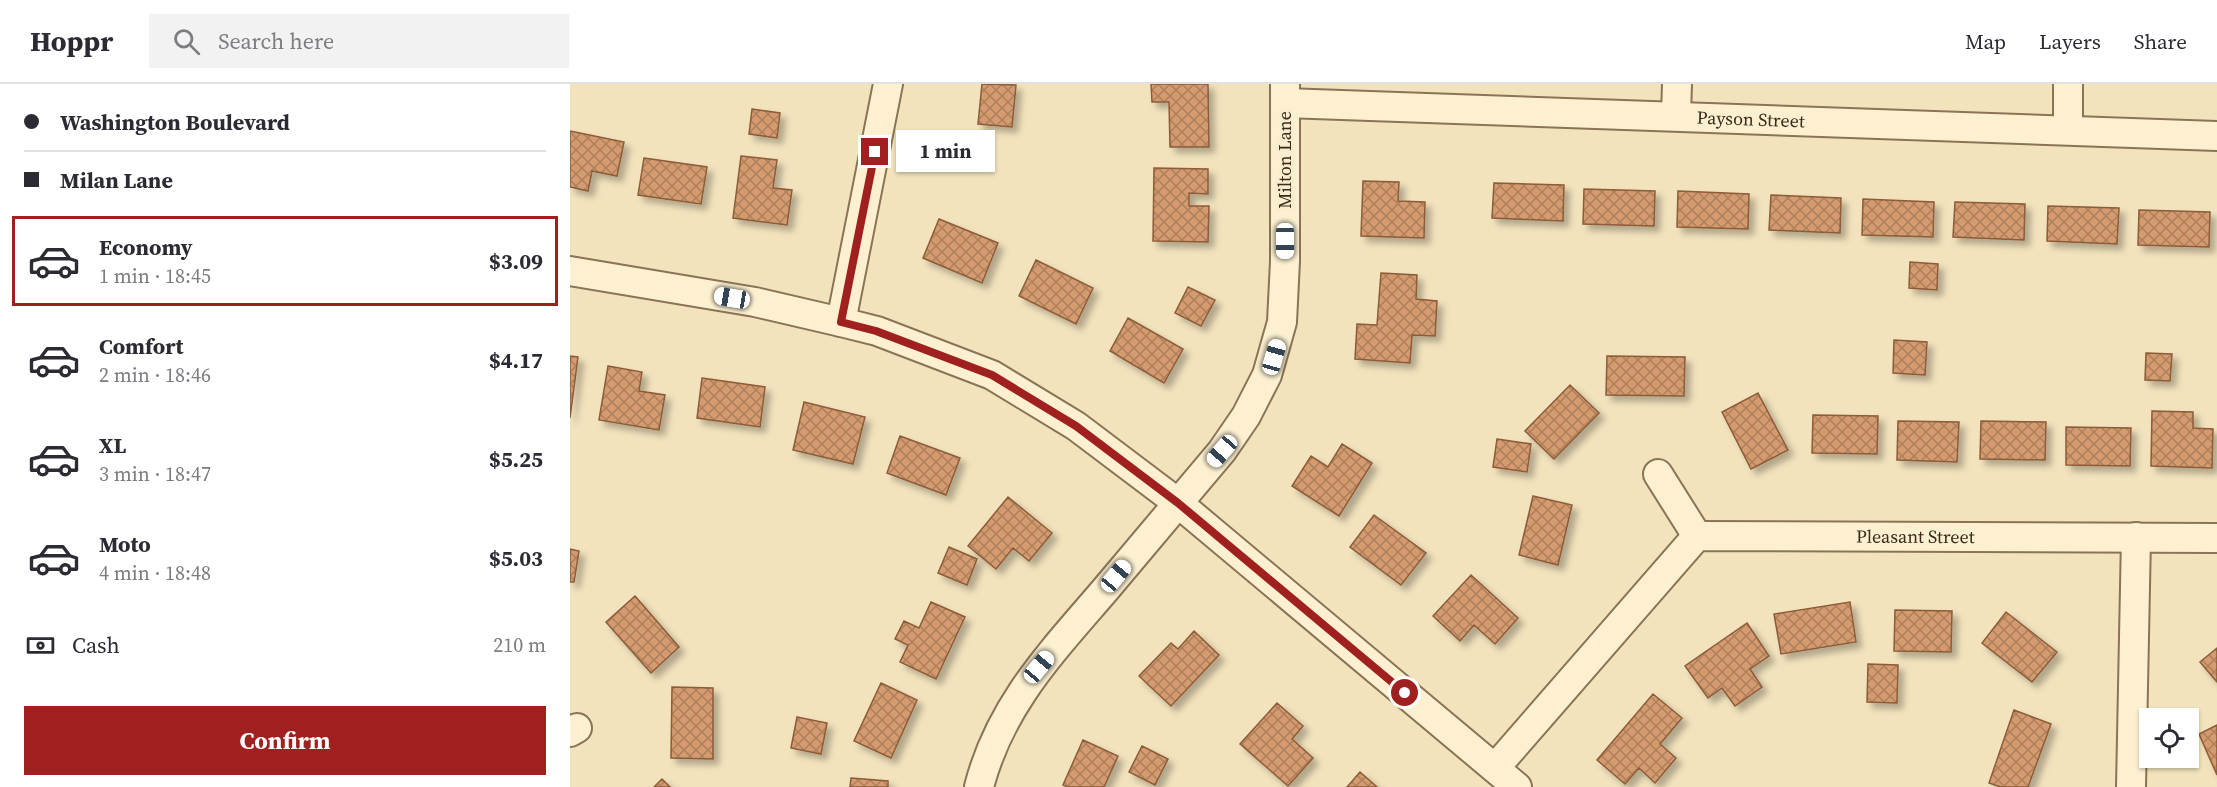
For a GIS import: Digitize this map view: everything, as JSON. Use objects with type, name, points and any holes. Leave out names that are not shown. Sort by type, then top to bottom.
[{"type":"street","points":[[841,322],[888,84]]},
{"type":"street","points":[[1676,115],[1677,84]]},
{"type":"street","points":[[2068,84],[2068,130]]},
{"type":"street","name":"Payson Street","points":[[1285,93],[1676,115],[2217,136]]},
{"type":"street","name":"Milton Lane","points":[[979,787],[992,745],[1006,716],[1039,667],[1235,435],[1267,375],[1282,322],[1285,261],[1285,93]]},
{"type":"street","points":[[570,271],[755,302],[841,322],[876,331],[992,375],[1076,426],[1178,503],[1517,787]]},
{"type":"street","points":[[1495,768],[1697,536],[1658,474]]},
{"type":"street","name":"Pleasant Street","points":[[1697,536],[2217,538]]},
{"type":"street","points":[[2131,787],[2136,537]]},
{"type":"building","points":[[982,84],[1016,85],[1012,127],[978,124]]},
{"type":"building","points":[[1151,84],[1208,84],[1209,147],[1170,147],[1169,102],[1152,102]]},
{"type":"building","points":[[752,109],[780,113],[777,138],[749,134]]},
{"type":"building","points":[[570,131],[624,142],[617,176],[592,171],[588,191],[570,187]]},
{"type":"building","points":[[741,156],[777,160],[773,188],[792,190],[787,225],[733,218]]},
{"type":"building","points":[[644,158],[707,167],[701,204],[638,195]]},
{"type":"building","points":[[1154,168],[1208,169],[1208,194],[1189,193],[1189,206],[1209,206],[1208,242],[1153,241]]},
{"type":"building","points":[[1363,181],[1399,182],[1398,201],[1425,202],[1424,238],[1361,236]]},
{"type":"building","points":[[1494,183],[1564,185],[1563,221],[1492,218]]},
{"type":"building","points":[[1584,189],[1655,191],[1654,226],[1583,224]]},
{"type":"building","points":[[1678,191],[1749,194],[1748,229],[1677,227]]},
{"type":"building","points":[[1771,195],[1841,198],[1840,233],[1769,230]]},
{"type":"building","points":[[1863,199],[1934,202],[1933,237],[1862,235]]},
{"type":"building","points":[[1955,202],[2025,204],[2024,240],[1953,237]]},
{"type":"building","points":[[2048,206],[2119,208],[2117,244],[2047,241]]},
{"type":"building","points":[[2139,210],[2210,212],[2209,247],[2138,245]]},
{"type":"building","points":[[939,219],[998,243],[982,283],[923,258]]},
{"type":"building","points":[[1036,260],[1093,288],[1076,324],[1019,296]]},
{"type":"building","points":[[1910,262],[1938,264],[1937,290],[1909,288]]},
{"type":"building","points":[[1381,273],[1417,275],[1416,299],[1437,301],[1435,336],[1412,335],[1410,363],[1355,359],[1357,324],[1377,325]]},
{"type":"building","points":[[1188,287],[1215,300],[1201,326],[1175,313]]},
{"type":"building","points":[[1128,318],[1183,349],[1164,383],[1110,351]]},
{"type":"building","points":[[1894,340],[1927,342],[1925,375],[1893,373]]},
{"type":"building","points":[[2146,353],[2172,354],[2170,381],[2145,380]]},
{"type":"building","points":[[570,356],[578,357],[570,418]]},
{"type":"building","points":[[1607,356],[1685,357],[1684,396],[1606,395]]},
{"type":"building","points":[[608,366],[642,372],[639,391],[665,395],[659,430],[599,420]]},
{"type":"building","points":[[702,378],[765,387],[760,427],[697,418]]},
{"type":"building","points":[[1570,385],[1599,413],[1554,459],[1525,431]]},
{"type":"building","points":[[1758,393],[1788,450],[1751,469],[1722,412]]},
{"type":"building","points":[[804,402],[865,417],[853,464],[793,450]]},
{"type":"building","points":[[2152,411],[2193,412],[2193,428],[2213,429],[2212,468],[2151,466]]},
{"type":"building","points":[[1813,415],[1878,416],[1877,454],[1812,453]]},
{"type":"building","points":[[1898,421],[1959,422],[1957,462],[1897,460]]},
{"type":"building","points":[[1981,421],[2046,422],[2045,460],[1980,459]]},
{"type":"building","points":[[2066,427],[2131,428],[2130,466],[2066,465]]},
{"type":"building","points":[[900,436],[960,458],[946,495],[887,473]]},
{"type":"building","points":[[1497,439],[1531,444],[1527,472],[1493,467]]},
{"type":"building","points":[[1342,444],[1372,463],[1339,516],[1292,486],[1311,456],[1328,467]]},
{"type":"building","points":[[1533,496],[1572,505],[1558,565],[1519,555]]},
{"type":"building","points":[[1008,497],[1052,533],[1029,561],[1013,548],[996,569],[968,546]]},
{"type":"building","points":[[1374,515],[1426,553],[1401,585],[1350,547]]},
{"type":"building","points":[[949,547],[977,559],[967,585],[938,573]]},
{"type":"building","points":[[570,549],[579,551],[574,582],[570,582]]},
{"type":"building","points":[[1471,575],[1518,618],[1495,644],[1474,625],[1460,641],[1433,616]]},
{"type":"building","points":[[635,596],[679,647],[651,673],[606,622]]},
{"type":"building","points":[[931,602],[965,617],[936,679],[900,662],[908,645],[895,639],[904,621],[919,628]]},
{"type":"building","points":[[1850,602],[1856,642],[1781,654],[1774,614]]},
{"type":"building","points":[[1895,610],[1952,611],[1951,652],[1894,651]]},
{"type":"building","points":[[2006,612],[2057,652],[2032,682],[1982,643]]},
{"type":"building","points":[[1747,623],[1769,656],[1750,669],[1762,687],[1735,706],[1722,688],[1708,698],[1685,666]]},
{"type":"building","points":[[1194,631],[1219,655],[1171,706],[1139,676],[1171,643],[1178,649]]},
{"type":"building","points":[[2217,648],[2217,682],[2200,662]]},
{"type":"building","points":[[1868,664],[1898,665],[1897,703],[1867,702]]},
{"type":"building","points":[[881,683],[917,700],[891,758],[854,741]]},
{"type":"building","points":[[672,687],[713,688],[713,759],[671,758]]},
{"type":"building","points":[[1653,694],[1682,718],[1660,744],[1676,758],[1655,783],[1639,768],[1625,784],[1597,760]]},
{"type":"building","points":[[1277,703],[1303,726],[1292,739],[1313,758],[1288,786],[1240,744]]},
{"type":"building","points":[[2014,710],[2051,724],[2028,787],[2001,787],[1989,783]]},
{"type":"building","points":[[797,717],[827,723],[821,754],[791,748]]},
{"type":"building","points":[[2217,725],[2217,775],[2199,734]]},
{"type":"building","points":[[1083,740],[1118,756],[1104,787],[1067,787],[1063,785]]},
{"type":"building","points":[[1142,746],[1168,759],[1155,785],[1129,772]]},
{"type":"building","points":[[1360,772],[1377,787],[1347,787]]},
{"type":"building","points":[[851,778],[888,781],[888,787],[850,787]]},
{"type":"building","points":[[662,779],[670,787],[654,787]]},
{"type":"route","points":[[875,152],[841,322],[876,331],[992,375],[1076,426],[1178,503],[1405,693]]}]
